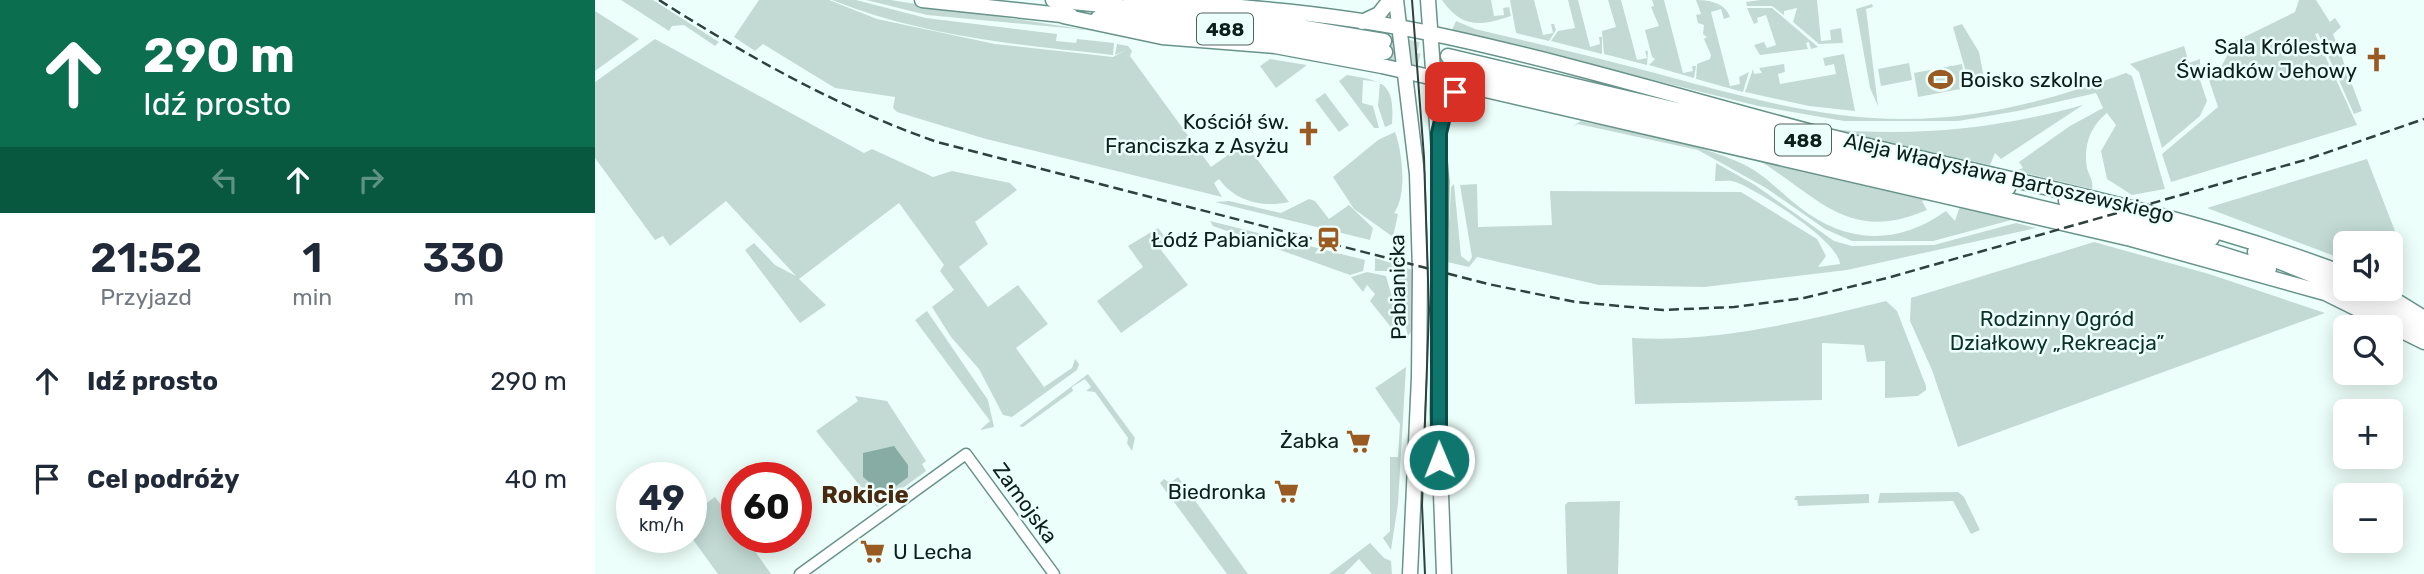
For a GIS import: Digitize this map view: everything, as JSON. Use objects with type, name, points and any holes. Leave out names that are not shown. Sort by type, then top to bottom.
[{"type":"main road","name":"488","points":[[922,0],[1063,16],[1272,33],[1385,47],[1276,23],[1053,0]]},
{"type":"main road","points":[[1131,0],[1279,10],[1431,34],[1610,75],[1832,136],[2147,210],[2222,231],[2333,270]]},
{"type":"main road","points":[[1360,22],[1379,14],[1390,0]]},
{"type":"main road","name":"Pabianicka","points":[[1396,0],[1417,174],[1420,293],[1410,574]]},
{"type":"main road","name":"Pabianicka","points":[[1428,0],[1439,133],[1441,342],[1438,413],[1444,574]]},
{"type":"main road","points":[[1063,16],[1162,37],[1275,46],[1405,71],[2152,244],[2325,293]]},
{"type":"main road","name":"Aleja Władysława Bartoszewskiego","points":[[2333,283],[2250,250],[2158,223],[1448,62],[2182,240],[2273,270],[2424,342]]},
{"type":"main road","points":[[1439,133],[1448,100],[1469,86]]},
{"type":"main road","name":"Aleja Władysława Bartoszewskiego","points":[[2371,301],[2424,328]]},
{"type":"main road","points":[[2396,301],[2424,318]]},
{"type":"street","name":"Zamojska","points":[[800,574],[966,454],[1054,574]]},
{"type":"green space","points":[[621,0],[653,0],[719,42],[715,46],[684,25],[672,26],[669,31]]},
{"type":"green space","points":[[759,0],[829,0],[877,19],[995,44],[1113,57],[1126,50],[1115,55],[1117,44],[1128,46],[1132,51],[1130,56],[1211,167],[1245,143],[1289,202],[1269,204],[1250,201],[1233,193],[1219,179],[1214,183],[1222,197],[986,139],[897,112],[893,108],[895,97],[835,88],[763,44],[755,51],[734,37]]},
{"type":"green space","points":[[832,0],[856,0],[926,18],[1057,34],[1056,41],[1076,43],[1077,39],[1114,43],[1113,55],[1006,43],[935,31]]},
{"type":"green space","points":[[866,0],[890,0],[1088,30],[927,15]]},
{"type":"green space","points":[[1442,0],[1491,0],[1494,16],[1504,15],[1503,8],[1509,7],[1511,16],[1473,23],[1457,16]]},
{"type":"green space","points":[[1510,0],[1534,0],[1543,35],[1553,33],[1551,24],[1554,24],[1556,30],[1549,41],[1516,33]]},
{"type":"green space","points":[[1568,0],[1578,0],[1590,47],[1600,44],[1599,37],[1602,37],[1602,54],[1551,41],[1558,31],[1575,28]]},
{"type":"green space","points":[[1608,0],[1621,0],[1637,60],[1647,58],[1645,51],[1648,51],[1647,65],[1604,54],[1602,31],[1616,27]]},
{"type":"green space","points":[[1652,0],[1664,0],[1683,73],[1693,71],[1692,66],[1696,66],[1694,78],[1649,65],[1655,59],[1652,57],[1645,30],[1659,26],[1651,7],[1654,6]]},
{"type":"green space","points":[[1696,0],[1716,3],[1728,12],[1730,17],[1724,19],[1721,9],[1711,12],[1730,86],[1740,84],[1739,77],[1749,72],[1743,92],[1696,79],[1697,64],[1710,59],[1711,55],[1704,39],[1707,37],[1703,34],[1704,25],[1698,23],[1696,15],[1701,14]]},
{"type":"green space","points":[[1817,0],[1821,41],[1831,40],[1830,30],[1841,28],[1843,43],[1819,44],[1793,22],[1797,8],[1784,11],[1784,15],[1772,6],[1747,6],[1746,2]]},
{"type":"green space","points":[[2299,0],[2316,0],[2330,22],[2335,18],[2341,27],[2333,34],[2362,111],[2354,114],[2318,33],[2315,34],[2357,125],[2171,182],[2162,154],[2218,107],[2209,80],[2216,77],[2234,42],[2295,12]]},
{"type":"green space","points":[[1872,4],[1873,7],[1866,9],[1878,106],[1870,88],[1856,9]]},
{"type":"green space","points":[[1747,8],[1772,8],[1818,47],[1811,49],[1809,42],[1806,43],[1808,49],[1760,55],[1754,45],[1764,42],[1767,48],[1776,45],[1766,15],[1757,18],[1758,22],[1754,24]]},
{"type":"green space","points":[[595,11],[639,39],[595,71]]},
{"type":"green space","points":[[1456,21],[1475,29],[1747,97],[1809,110],[1872,118],[1933,118],[1989,111],[2044,99],[2126,73],[2132,76],[2165,189],[2132,195],[2107,179],[2101,151],[2116,125],[2107,113],[2096,124],[2087,145],[2086,160],[2092,189],[2016,171],[2023,168],[2019,162],[2070,126],[2103,108],[2096,93],[2018,111],[1958,121],[1844,121],[1758,106],[1452,30]]},
{"type":"green space","points":[[1962,24],[1979,52],[1985,83],[1970,86],[1953,27]]},
{"type":"green space","points":[[655,39],[864,153],[872,149],[933,177],[952,171],[1010,183],[1017,190],[975,222],[988,244],[959,267],[988,307],[1018,285],[1048,324],[1016,348],[1044,387],[1072,368],[1075,359],[1079,364],[1077,370],[1012,417],[1003,415],[979,369],[951,337],[932,307],[954,290],[940,271],[944,265],[899,203],[799,279],[826,305],[800,323],[745,250],[754,243],[775,265],[796,276],[726,201],[670,246],[663,236],[655,240],[595,158],[595,82]]},
{"type":"green space","points":[[2184,46],[2189,63],[2200,59],[2200,80],[2207,101],[2200,116],[2162,148],[2139,72],[2130,64]]},
{"type":"green space","points":[[1844,54],[1855,111],[1809,106],[1745,92],[1753,69],[1754,74],[1762,73],[1759,68],[1784,64],[1785,72],[1778,74],[1780,84],[1836,74],[1834,64],[1825,66],[1823,58]]},
{"type":"green space","points":[[1270,59],[1307,65],[1276,88],[1260,66]]},
{"type":"green space","name":"Boisko szkolne","points":[[1909,63],[1912,80],[1881,86],[1878,69]]},
{"type":"green space","name":"Boisko szkolne","points":[[1962,64],[1966,88],[1918,97],[1914,73]]},
{"type":"green space","points":[[1347,75],[1376,82],[1363,80],[1362,103],[1373,106],[1379,128],[1374,128],[1339,81]]},
{"type":"green space","points":[[1380,83],[1389,92],[1391,99],[1392,124],[1385,127],[1378,106]]},
{"type":"green space","points":[[1325,93],[1349,125],[1339,132],[1315,100]]},
{"type":"green space","points":[[2083,105],[2001,159],[1995,153],[1990,165],[1826,129],[1892,132],[1956,129],[2019,120]]},
{"type":"green space","points":[[1581,121],[1684,143],[1724,156],[1751,168],[1816,219],[1853,234],[1890,235],[1909,230],[1946,211],[1955,221],[1960,206],[2015,219],[1933,241],[1852,241],[1825,229],[1766,188],[1698,150],[1578,124],[1573,126]]},
{"type":"green space","points":[[1395,132],[1400,151],[1402,185],[1394,213],[1398,214],[1393,237],[1354,209],[1333,177],[1378,140]]},
{"type":"green space","points":[[1753,157],[1933,199],[1922,201],[1927,210],[1899,219],[1875,222],[1853,218],[1815,199]]},
{"type":"green space","points":[[2367,159],[2395,231],[2333,231],[2333,255],[2207,208]]},
{"type":"green space","points":[[1716,163],[1755,185],[1834,241],[1852,246],[1934,245],[2016,223],[2036,228],[1847,270],[1704,287],[1599,285],[1477,257],[1469,267],[1447,262],[1451,187],[1454,184],[1461,256],[1469,262],[1472,257],[1460,185],[1477,184],[1478,227],[1552,225],[1550,191],[1741,192],[1817,239],[1826,256],[1818,267],[1840,264],[1826,242],[1779,206],[1736,182],[1715,181]]},
{"type":"green space","points":[[1309,199],[1315,201],[1329,219],[1349,205],[1373,228],[1370,240],[1215,202],[1229,201],[1281,213]]},
{"type":"green space","points":[[1210,221],[1365,260],[1363,271],[1350,275],[1213,226]]},
{"type":"green space","points":[[1158,228],[1170,244],[1161,250],[1188,285],[1121,333],[1097,301],[1143,267],[1128,246]]},
{"type":"green space","name":"Rodzinny Ogród Działkowy „Rekreacja”","points":[[2094,242],[2209,274],[2325,313],[1958,447],[1932,370],[1910,321],[1911,298]]},
{"type":"green space","points":[[1375,258],[1413,270],[1414,328],[1408,336],[1392,271],[1375,271]]},
{"type":"green space","points":[[1367,272],[1386,276],[1401,329],[1397,330],[1398,336],[1370,301],[1375,294],[1367,285],[1363,292],[1351,277]]},
{"type":"green space","points":[[1886,301],[1897,311],[1926,386],[1926,390],[1918,396],[1885,398],[1885,361],[1867,362],[1864,345],[1822,343],[1822,400],[1635,404],[1632,338],[1664,339],[1728,334],[1792,323]]},
{"type":"green space","points":[[927,311],[988,400],[994,427],[980,430],[990,421],[915,320]]},
{"type":"green space","points":[[1406,367],[1398,504],[1391,550],[1383,538],[1390,531],[1390,457],[1398,457],[1400,424],[1375,388]]},
{"type":"green space","points":[[1088,374],[1135,438],[1132,451],[1127,443],[1128,438],[1095,392],[1086,391],[1091,387],[1085,379],[1072,387],[1073,391],[1023,427],[1019,426]]},
{"type":"green space","points":[[855,396],[887,401],[926,461],[922,464],[926,471],[877,507],[816,431],[858,401]]},
{"type":"green space","points":[[1178,477],[1248,574],[1227,574],[1160,483],[1164,479],[1170,483]]},
{"type":"green space","points":[[1958,492],[1964,497],[1980,530],[1971,534],[1953,501],[1878,503],[1880,493]]},
{"type":"green space","points":[[1869,494],[1869,503],[1798,506],[1797,500],[1794,500],[1796,496]]},
{"type":"green space","points":[[715,497],[721,505],[721,553],[756,553],[771,574],[718,574],[703,553],[707,553],[707,503]]},
{"type":"green space","points":[[1620,501],[1618,574],[1567,574],[1565,505],[1568,502]]},
{"type":"green space","points":[[1370,543],[1384,558],[1391,561],[1392,574],[1372,574],[1359,559],[1344,574],[1329,574]]},
{"type":"shaded area","points":[[894,446],[908,465],[908,477],[887,493],[876,494],[873,485],[863,477],[863,453]]},
{"type":"tunnel","points":[[1384,41],[1448,56]]},
{"type":"tunnel","points":[[1385,52],[1441,66]]},
{"type":"tram line","points":[[1412,0],[1424,157],[1429,310],[1422,505],[1425,574]]},
{"type":"railway","points":[[659,0],[726,41],[829,97],[937,142],[1488,284],[1576,302],[1663,310],[1734,307],[1804,298],[1887,278],[2305,160],[2424,119]]},
{"type":"place","name":"Sala Królestwa Świadków Jehowy","points":[[2377,59]]},
{"type":"place","name":"Boisko szkolne","points":[[1940,80]]},
{"type":"place","name":"Kościół św. Franciszka z Asyżu","points":[[1309,134]]},
{"type":"place","name":"Łódź Pabianicka","points":[[1329,240]]},
{"type":"place","name":"Żabka","points":[[1359,441]]},
{"type":"place","name":"Biedronka","points":[[1286,492]]},
{"type":"place","name":"U Lecha","points":[[873,552]]},
{"type":"district","name":"Rokicie","points":[[865,495]]},
{"type":"route","points":[[1439,460],[1439,133],[1446,104],[1455,92]]}]
